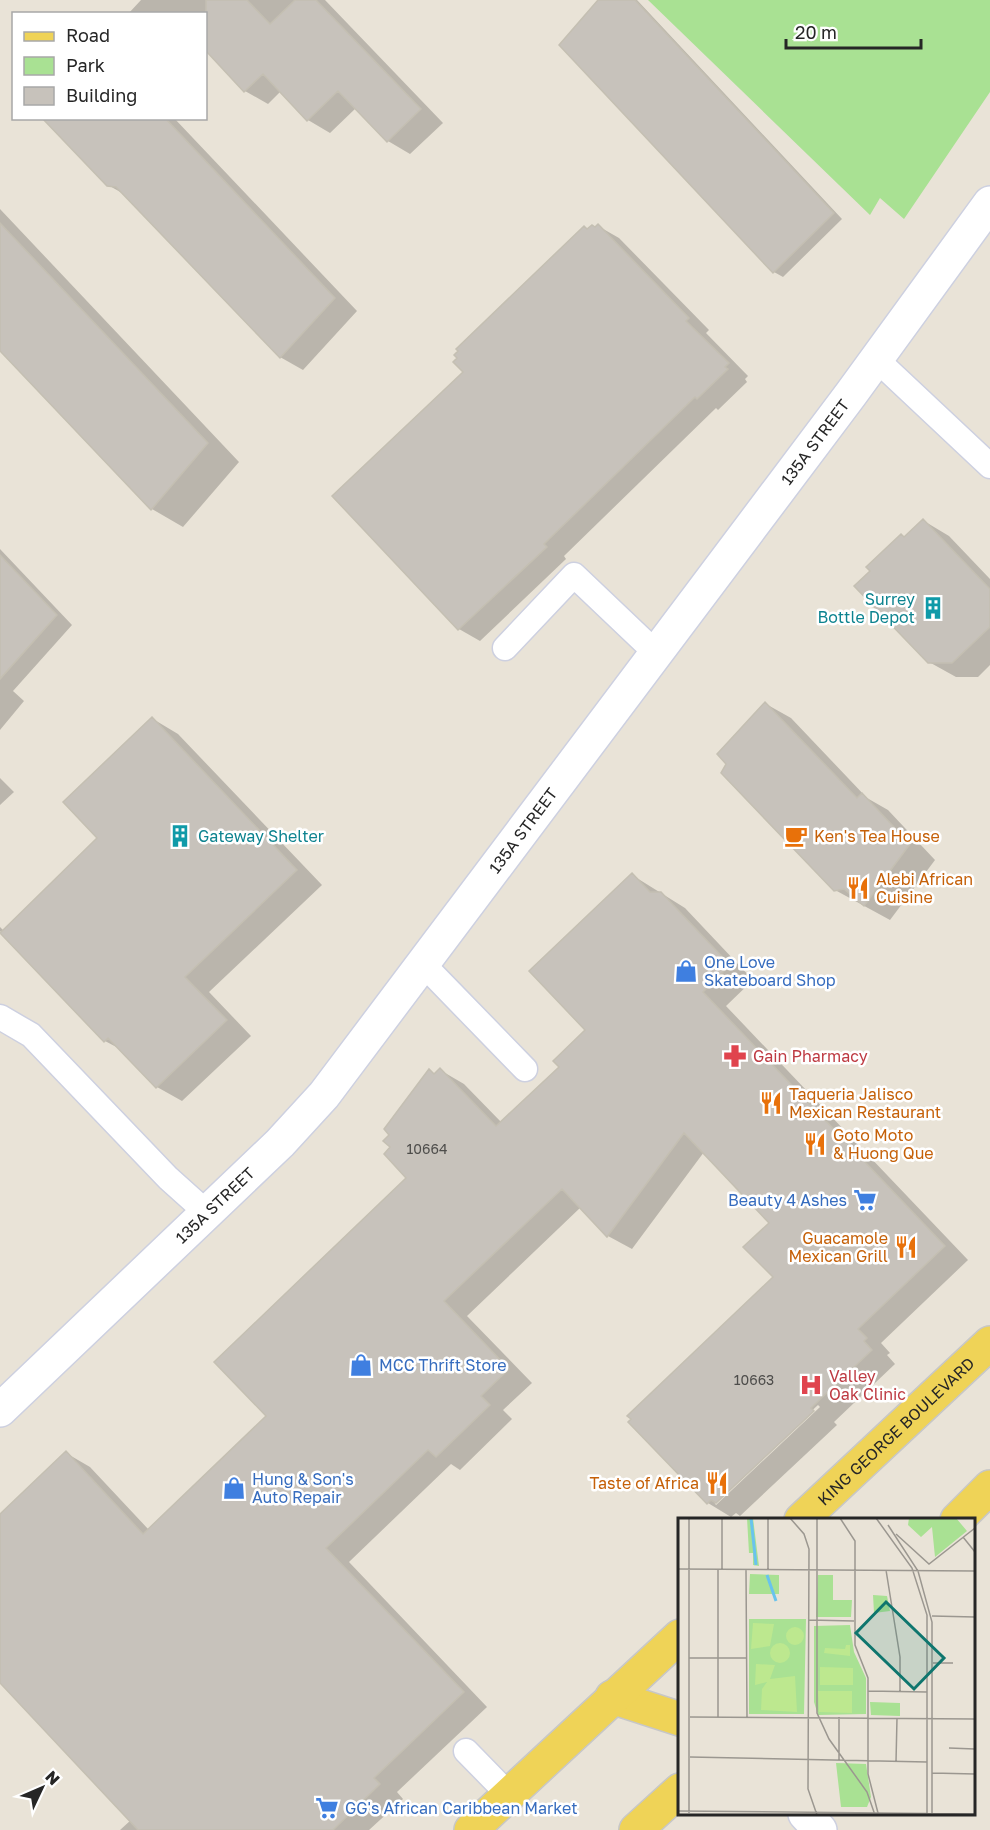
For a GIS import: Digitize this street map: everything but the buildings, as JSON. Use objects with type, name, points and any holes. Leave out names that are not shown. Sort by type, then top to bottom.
[{"type":"main road","name":"KING GEORGE BOULEVARD","points":[[803,1518],[990,1343]]},
{"type":"main road","points":[[959,1518],[990,1487]]},
{"type":"main road","points":[[471,1830],[678,1638]]},
{"type":"main road","points":[[612,1697],[678,1718]]},
{"type":"main road","points":[[636,1830],[678,1792]]},
{"type":"street","name":"135A STREET","points":[[0,1410],[280,1143],[324,1095],[990,203]]},
{"type":"street","points":[[806,1815],[820,1830]]},
{"type":"lane","points":[[875,358],[990,466]]},
{"type":"lane","points":[[505,648],[574,575],[655,652]]},
{"type":"lane","points":[[423,964],[525,1069]]},
{"type":"lane","points":[[0,1017],[31,1035],[168,1179],[207,1213]]},
{"type":"lane","points":[[466,1751],[508,1794]]},
{"type":"green space","points":[[648,0],[990,0],[990,92],[904,219],[880,198],[870,215]]},
{"type":"place","name":"Surrey Bottle Depot","points":[[933,608]]},
{"type":"place","name":"Gateway Shelter","points":[[180,836]]},
{"type":"place","name":"Ken's Tea House","points":[[796,836]]},
{"type":"place","name":"Alebi African Cuisine","points":[[858,888]]},
{"type":"place","name":"One Love Skateboard Shop","points":[[686,971]]},
{"type":"place","name":"Gain Pharmacy","points":[[735,1056]]},
{"type":"place","name":"Taqueria Jalisco Mexican Restaurant","points":[[771,1103]]},
{"type":"place","name":"Goto Moto & Huong Que","points":[[815,1144]]},
{"type":"place","name":"Beauty 4 Ashes","points":[[865,1200]]},
{"type":"place","name":"Guacamole Mexican Grill","points":[[906,1247]]},
{"type":"place","name":"MCC Thrift Store","points":[[361,1365]]},
{"type":"place","name":"Valley Oak Clinic","points":[[811,1385]]},
{"type":"place","name":"Taste of Africa","points":[[717,1483]]},
{"type":"place","name":"Hung & Son's Auto Repair","points":[[234,1488]]},
{"type":"place","name":"GG's African Caribbean Market","points":[[327,1808]]}]
